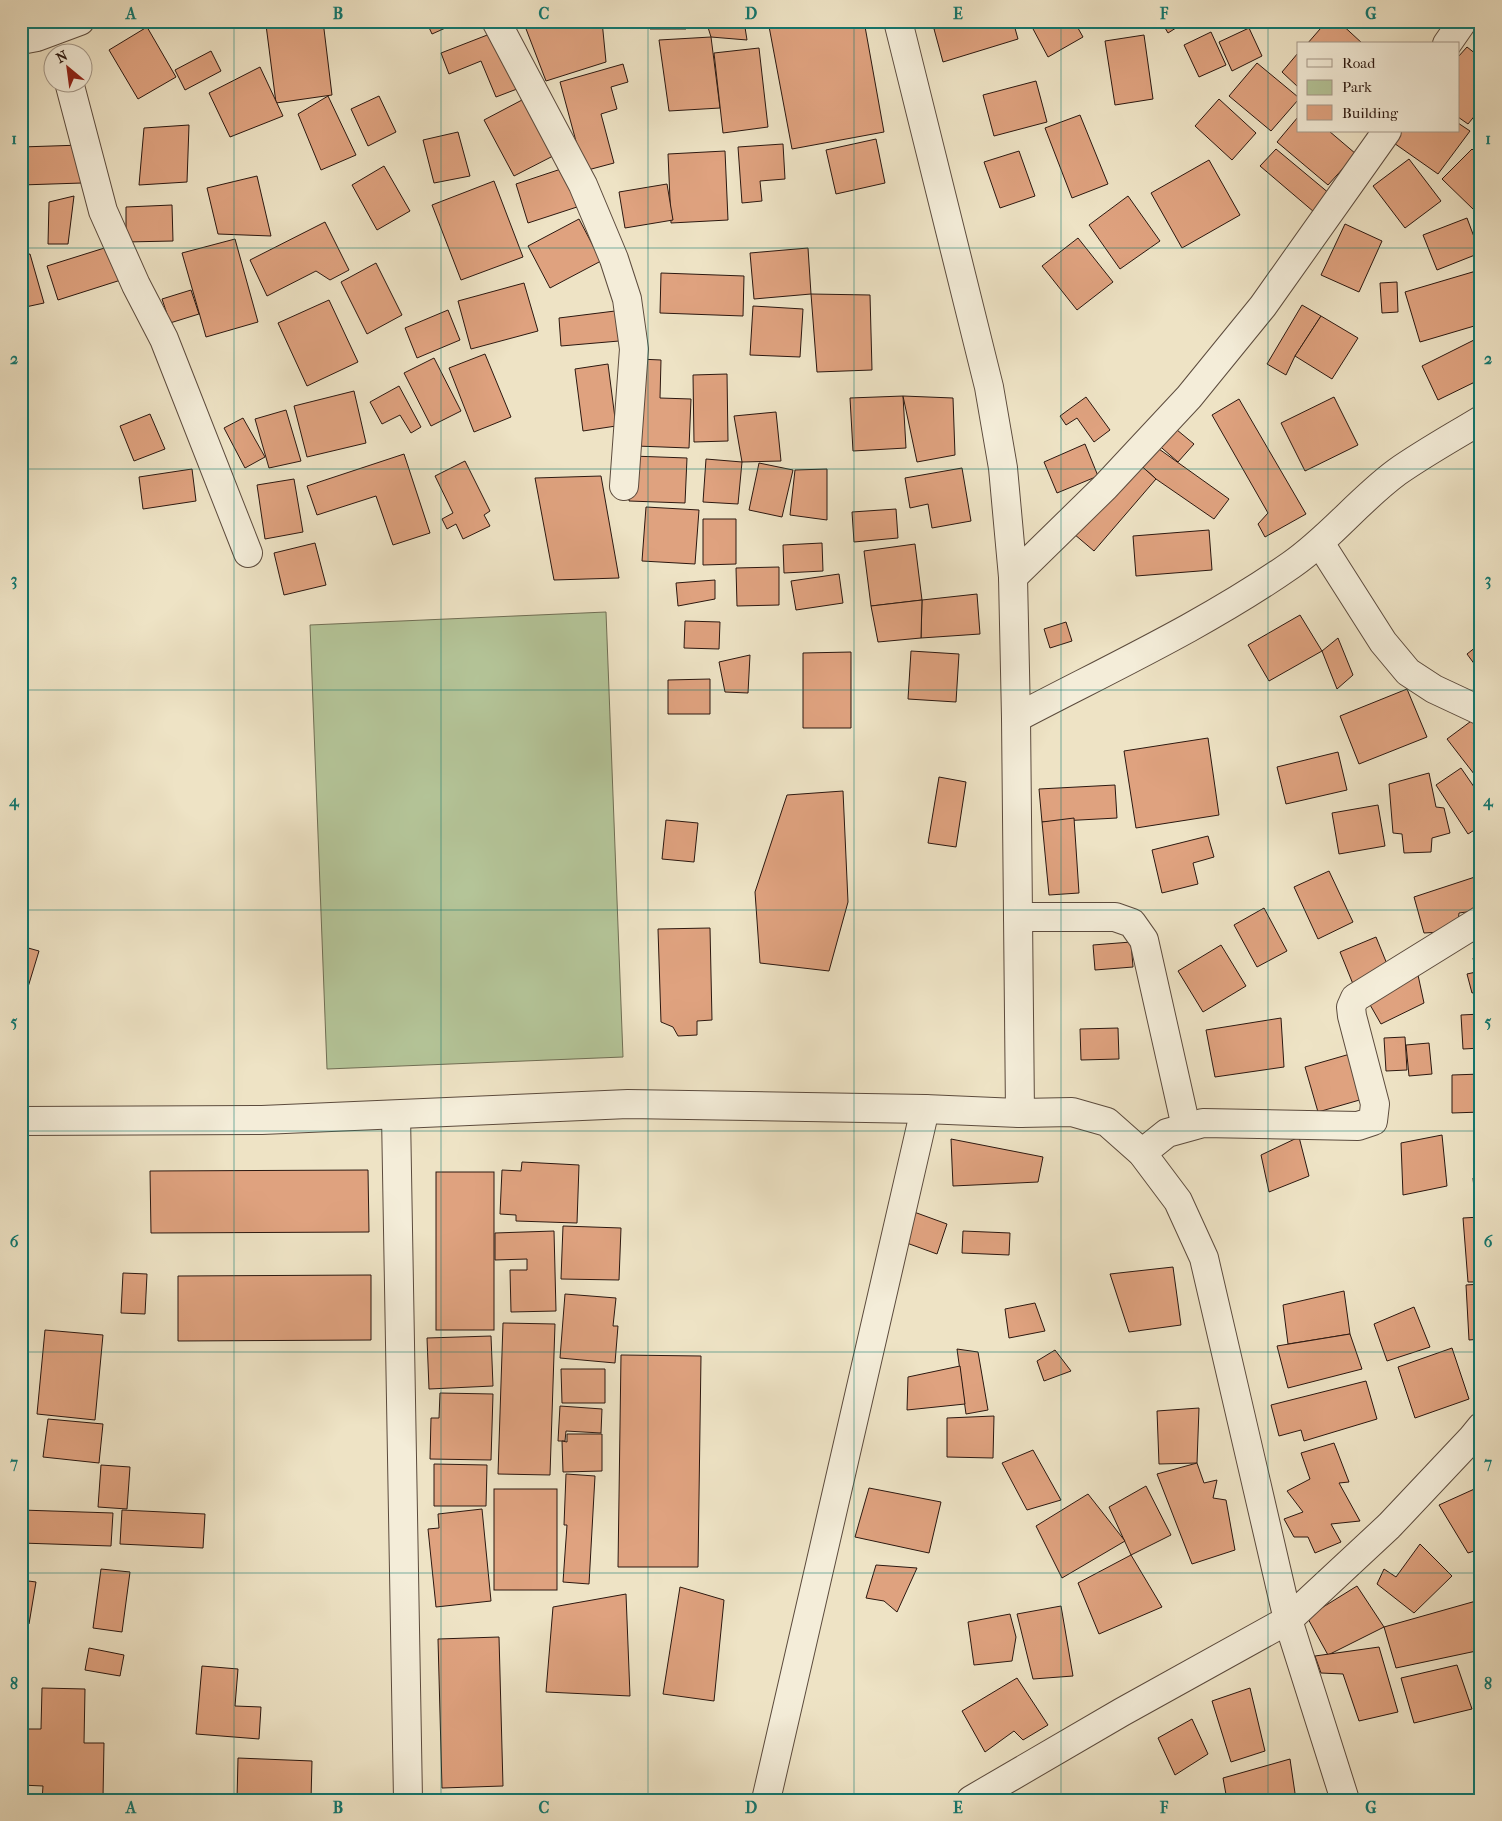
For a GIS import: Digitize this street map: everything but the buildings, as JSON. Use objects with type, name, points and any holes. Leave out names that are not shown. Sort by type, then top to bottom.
[{"type":"street","points":[[496,21],[582,185],[614,259],[627,299],[634,349],[624,486]]},
{"type":"street","points":[[898,21],[989,387],[1003,468],[1013,577],[1020,1112]]},
{"type":"street","points":[[1448,42],[1463,21]]},
{"type":"street","points":[[21,40],[68,30]]},
{"type":"street","points":[[72,92],[103,212],[164,339],[248,552]]},
{"type":"street","points":[[1013,577],[1105,487],[1189,398],[1263,306],[1386,132]]},
{"type":"street","points":[[1016,718],[1214,615],[1292,564],[1320,543],[1355,509],[1397,473],[1481,420]]},
{"type":"street","points":[[1320,543],[1384,642],[1408,672],[1434,689],[1481,711]]},
{"type":"street","points":[[1018,917],[1115,918],[1132,923],[1144,940],[1186,1127]]},
{"type":"street","points":[[1142,1154],[1167,1133],[1203,1123],[1358,1126],[1373,1122],[1375,1104],[1352,1016],[1351,1007],[1355,998],[1481,920]]},
{"type":"street","points":[[21,1121],[262,1120],[628,1104],[1072,1112],[1107,1122],[1142,1154],[1178,1201],[1204,1258],[1288,1620],[1345,1800]]},
{"type":"street","points":[[766,1800],[925,1109]]},
{"type":"street","points":[[396,1115],[408,1800]]},
{"type":"street","points":[[971,1800],[1122,1712],[1288,1620],[1389,1526],[1481,1427]]},
{"type":"green space","points":[[606,612],[623,1057],[327,1069],[310,625]]}]
